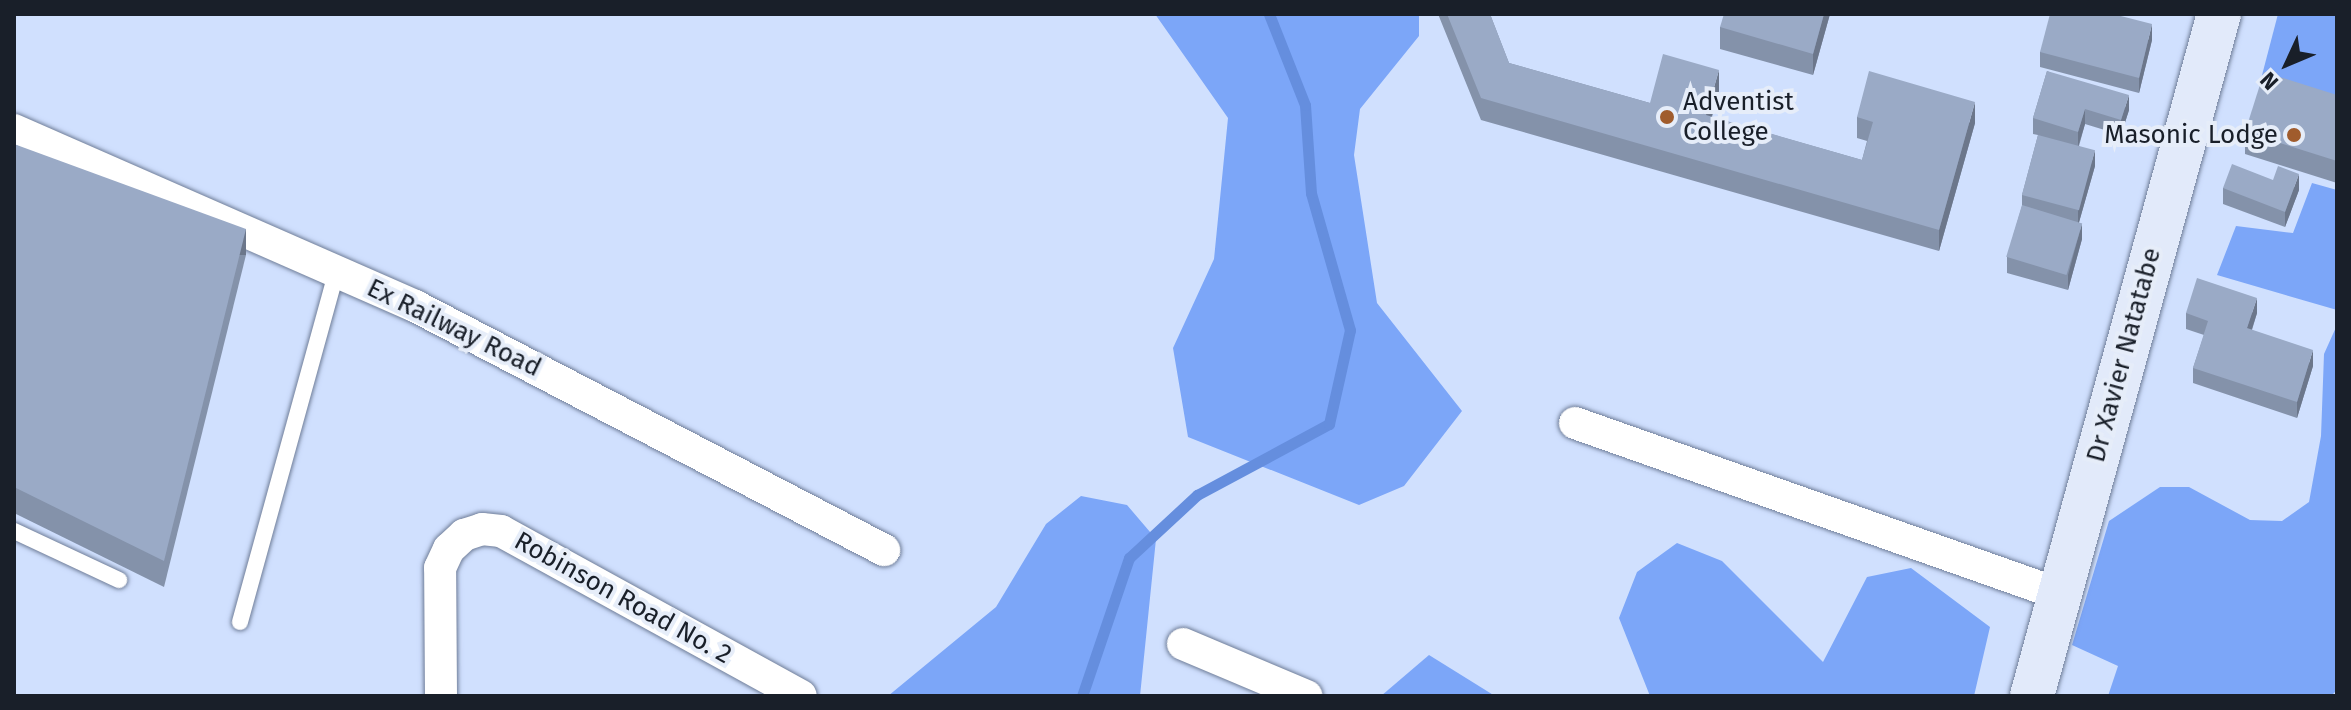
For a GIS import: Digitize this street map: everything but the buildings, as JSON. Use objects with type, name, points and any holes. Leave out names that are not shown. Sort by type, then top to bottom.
[{"type":"main road","name":"Dr Xavier Natatabe","points":[[2032,696],[2219,14]]},
{"type":"street","name":"Ex Railway Road","points":[[14,130],[62,158],[415,306],[884,550]]},
{"type":"street","points":[[1575,423],[2059,594]]},
{"type":"street","name":"Robinson Road No. 2","points":[[441,696],[440,568],[449,549],[464,535],[482,529],[501,531],[801,696]]},
{"type":"street","points":[[1183,644],[1307,696]]},
{"type":"lane","points":[[240,622],[337,271]]},
{"type":"lane","points":[[14,531],[119,580]]},
{"type":"shaded area","points":[[1155,14],[1419,14],[1419,36],[1360,109],[1354,155],[1377,303],[1462,411],[1404,486],[1359,505],[1188,437],[1173,348],[1214,259],[1228,118]]},
{"type":"shaded area","points":[[2278,14],[2337,14],[2337,105],[2261,79]]},
{"type":"shaded area","points":[[2312,183],[2337,190],[2337,310],[2217,275],[2236,226],[2293,233]]},
{"type":"shaded area","points":[[2337,325],[2337,690],[2331,696],[2108,696],[2118,666],[2072,645],[2109,521],[2160,487],[2189,487],[2250,520],[2282,521],[2309,502],[2321,436],[2324,354]]},
{"type":"shaded area","points":[[1081,496],[1127,505],[1156,539],[1140,696],[888,696],[996,607],[1046,524]]},
{"type":"shaded area","points":[[1677,543],[1722,561],[1823,662],[1867,577],[1911,568],[1990,627],[1974,696],[1650,696],[1619,618],[1637,572]]},
{"type":"shaded area","points":[[1429,655],[1495,696],[1381,696]]},
{"type":"waterway","points":[[1082,696],[1129,558],[1197,495],[1329,424],[1350,330],[1311,193],[1305,105],[1269,14]]},
{"type":"place","name":"Adventist College","points":[[1667,117]]},
{"type":"place","name":"Masonic Lodge","points":[[2294,135]]}]
